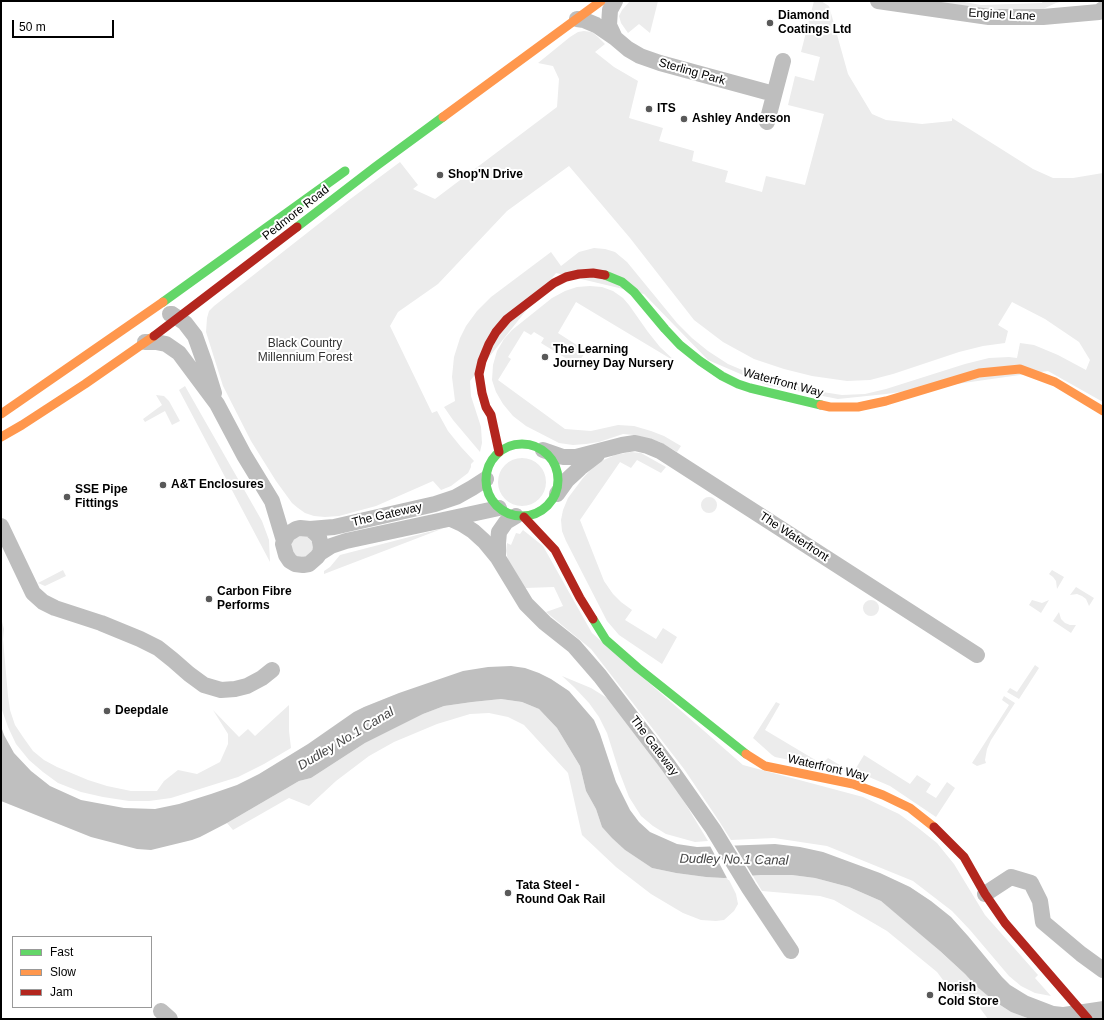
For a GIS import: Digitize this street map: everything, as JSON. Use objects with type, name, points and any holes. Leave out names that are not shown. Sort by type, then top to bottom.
[{"type":"main road","name":"Pedmore Road","points":[[1,437],[22,426],[144,342],[171,318],[196,304],[375,167],[601,1]]},
{"type":"main road","name":"Pedmore Road","points":[[1,414],[145,315],[352,166]]},
{"type":"main road","name":"Waterfront Way","points":[[499,452],[491,415],[486,407],[482,393],[480,374],[482,361],[489,344],[496,332],[507,319],[554,283],[566,277],[593,273],[607,275],[622,282],[634,292],[665,329],[685,349],[722,376],[750,388],[830,407],[858,407],[886,401],[979,373],[1020,370],[1055,382],[1103,411]]},
{"type":"main road","name":"Waterfront Way","points":[[491,415],[503,424]]},
{"type":"main road","points":[[520,436],[548,454],[555,463],[558,472],[558,487],[551,515]]},
{"type":"main road","points":[[499,508],[489,495],[486,479],[487,471],[493,458],[506,447],[514,444],[522,443],[537,447]]},
{"type":"main road","points":[[520,516],[535,514],[545,509],[555,497]]},
{"type":"main road","name":"Waterfront Way","points":[[499,508],[509,514],[520,516],[555,550],[580,598],[606,640],[638,668],[744,753],[765,766],[853,784],[883,795],[910,808],[932,825],[964,857],[985,894],[1005,922],[1088,1019]]},
{"type":"main road","name":"Waterfront Way","points":[[553,536],[555,550]]},
{"type":"street","points":[[615,1],[610,10],[609,24],[615,38]]},
{"type":"street","name":"Engine Lane","points":[[878,1],[989,17],[1044,17],[1099,12],[1103,10]]},
{"type":"street","name":"Sterling Park","points":[[577,19],[596,25],[640,56],[660,63],[774,94]]},
{"type":"street","points":[[767,122],[783,62]]},
{"type":"street","points":[[145,315],[156,312],[171,318],[172,295]]},
{"type":"street","name":"The Gateway","points":[[196,304],[192,312],[191,321],[217,404]]},
{"type":"street","name":"The Gateway","points":[[195,336],[185,323],[171,318],[171,332],[179,353],[217,404],[244,455],[272,501],[284,540],[286,555],[290,561],[295,564],[309,564],[320,552],[321,547],[318,537],[315,532],[305,528],[272,501]]},
{"type":"street","name":"The Gateway","points":[[144,342],[166,344],[179,353]]},
{"type":"street","name":"The Waterfront","points":[[537,447],[563,457],[576,457],[635,443],[660,451],[977,655]]},
{"type":"street","name":"The Waterfront","points":[[555,497],[571,476],[603,450]]},
{"type":"street","name":"The Gateway","points":[[305,528],[334,527],[435,504],[456,497],[486,479]]},
{"type":"street","name":"The Gateway","points":[[320,552],[331,546],[346,541],[499,508]]},
{"type":"street","points":[[498,558],[499,532],[506,522],[520,516]]},
{"type":"street","name":"The Gateway","points":[[451,519],[473,531],[484,541],[498,558],[526,604],[545,623],[574,646],[600,676],[668,765],[713,829],[749,888],[791,951]]},
{"type":"street","points":[[1,526],[33,593],[43,602],[55,608],[102,623],[158,648],[204,685],[221,690],[235,689],[247,686],[262,678],[272,670]]},
{"type":"street","points":[[284,540],[292,530],[305,528]]},
{"type":"street","points":[[985,894],[1011,877],[1031,884],[1040,901],[1043,922],[1081,954],[1103,970]]},
{"type":"green space","points":[[630,1],[658,1],[650,33],[639,24],[628,33],[621,23],[619,16]]},
{"type":"green space","name":"Black Country Millennium Forest","points":[[814,1],[821,1],[829,6],[848,74],[872,114],[886,120],[922,124],[952,121],[952,118],[1033,169],[1053,178],[1073,178],[1103,173],[1103,402],[1048,371],[886,394],[838,399],[766,385],[708,360],[644,294],[556,273],[470,381],[471,396],[481,427],[482,443],[480,452],[444,407],[455,401],[452,377],[454,357],[460,338],[466,326],[477,311],[491,297],[551,252],[561,266],[579,252],[594,248],[615,252],[627,262],[677,323],[708,351],[728,364],[754,375],[816,391],[842,395],[865,394],[989,358],[1017,358],[1020,343],[1034,345],[1058,355],[1086,370],[1090,360],[1079,342],[1045,319],[1012,302],[998,325],[1008,331],[1005,343],[983,346],[959,352],[870,380],[847,381],[812,376],[754,359],[723,342],[694,320],[630,238],[569,166],[507,211],[438,284],[398,312],[390,326],[432,413],[437,411],[448,431],[474,461],[471,464],[468,473],[451,486],[441,490],[433,481],[376,506],[339,516],[314,516],[305,513],[292,503],[276,481],[251,441],[223,386],[206,332],[209,311],[214,306],[400,162],[418,185],[413,189],[435,199],[557,107],[559,79],[553,66],[538,63],[578,32],[592,32],[605,44],[595,52],[614,67],[638,81],[629,118],[663,128],[659,141],[694,151],[692,161],[728,171],[725,182],[762,192],[766,176],[805,185],[824,114],[788,105],[795,76],[814,81],[820,57],[801,52]]},
{"type":"green space","points":[[916,1],[959,1],[981,5],[1064,1],[1043,9],[982,12]]},
{"type":"green space","points":[[577,287],[602,287],[613,291],[623,298],[660,347],[676,362],[576,302],[558,333],[586,351],[577,365],[541,343],[544,338],[534,332],[531,335],[524,331],[508,357],[511,359],[498,380],[565,429],[591,431],[618,425],[634,426],[664,436],[681,446],[677,452],[660,442],[634,435],[623,434],[599,442],[586,444],[573,445],[559,443],[526,426],[513,416],[503,404],[496,392],[492,380],[493,365],[497,351],[504,339],[512,330],[552,298]]},
{"type":"green space","points":[[185,386],[262,521],[269,540],[270,562],[179,390]]},
{"type":"green space","points":[[156,395],[164,396],[169,401],[180,421],[172,425],[165,411],[145,422],[143,419],[162,405]]},
{"type":"green space","points":[[631,452],[641,453],[666,467],[661,473],[637,460],[631,468],[620,462],[580,520],[604,581],[613,594],[632,610],[625,620],[656,639],[663,628],[677,637],[662,664],[619,635],[607,621],[562,531],[561,520],[563,510],[568,498],[583,478],[597,463],[615,455]]},
{"type":"green space","points":[[517,458],[527,458],[536,462],[542,468],[545,473],[545,491],[536,502],[527,506],[517,506],[508,502],[502,496],[498,487],[498,477],[502,468],[508,462]]},
{"type":"green space","points":[[706,497],[712,497],[717,502],[715,511],[712,513],[706,513],[701,508],[701,502]]},
{"type":"green space","points":[[444,528],[324,574],[324,571],[330,567],[340,555]]},
{"type":"green space","points":[[523,530],[543,546],[592,633],[743,765],[863,797],[899,814],[937,843],[954,864],[985,915],[1038,975],[1035,978],[1051,996],[1035,993],[1021,986],[1009,976],[952,911],[913,881],[827,846],[774,838],[731,840],[684,769],[591,649],[546,612],[563,606],[554,587],[525,588],[508,560],[506,551],[507,543],[511,545],[516,533],[520,534]]},
{"type":"green space","points":[[302,536],[306,537],[312,543],[312,551],[306,557],[302,558],[298,557],[292,551],[291,547],[292,543],[298,537]]},
{"type":"green space","points":[[63,570],[66,576],[45,586],[38,583]]},
{"type":"green space","points":[[1052,570],[1064,577],[1057,589],[1056,581],[1049,574]]},
{"type":"green space","points":[[1076,587],[1094,598],[1089,606],[1086,599],[1082,596],[1077,594],[1070,595]]},
{"type":"green space","points":[[868,600],[874,600],[879,605],[877,614],[874,616],[868,616],[863,611],[863,605]]},
{"type":"green space","points":[[1032,600],[1042,603],[1049,600],[1041,613],[1029,605]]},
{"type":"green space","points":[[1059,612],[1061,619],[1065,623],[1076,625],[1071,633],[1053,621]]},
{"type":"green space","points":[[1,618],[4,629],[3,639],[8,696],[10,710],[15,725],[33,751],[44,760],[57,767],[107,786],[131,791],[157,791],[164,781],[178,770],[197,774],[220,762],[228,744],[228,734],[213,710],[239,737],[248,729],[255,736],[289,705],[289,731],[291,748],[238,777],[171,798],[149,801],[129,801],[81,792],[58,783],[29,760],[16,744],[2,710]]},
{"type":"green space","points":[[1035,665],[1039,668],[1019,699],[1007,692],[1010,688],[1017,692]]},
{"type":"green space","points":[[562,676],[591,688],[612,701],[679,793],[708,841],[695,842],[666,834],[641,816],[629,797],[607,733],[599,717],[589,703]]},
{"type":"green space","points":[[1004,696],[1015,703],[991,740],[987,749],[985,760],[986,763],[977,766],[972,763],[1009,705],[1002,700]]},
{"type":"green space","points":[[501,699],[522,702],[539,709],[557,728],[580,766],[586,791],[596,809],[602,827],[625,850],[652,868],[706,877],[728,878],[736,894],[738,904],[734,911],[724,920],[701,920],[683,913],[651,894],[616,867],[582,835],[568,773],[524,725],[508,717],[489,713],[470,714],[437,724],[394,742],[369,756],[336,781],[309,806],[289,798],[233,830],[227,823],[299,781],[311,778],[365,743],[423,714],[444,706]]},
{"type":"green space","points":[[776,702],[780,704],[765,730],[822,764],[828,758],[853,773],[775,757],[753,738]]},
{"type":"green space","points":[[864,755],[910,784],[917,775],[931,784],[926,792],[936,798],[947,782],[955,788],[936,817],[890,786],[869,777],[853,773]]},
{"type":"green space","points":[[792,875],[815,878],[849,887],[881,901],[920,933],[994,1001],[1011,1012],[1030,1019],[988,1019],[968,992],[958,1000],[937,972],[887,931],[834,900],[820,896],[762,891],[753,876]]},
{"type":"water","name":"Dudley No.1 Canal","points":[[511,666],[525,668],[551,679],[569,691],[594,720],[616,782],[630,810],[639,822],[650,832],[677,844],[697,847],[775,844],[800,847],[823,852],[880,873],[910,887],[951,917],[1010,985],[1028,996],[1054,1006],[1063,1007],[1103,1001],[1103,1019],[1030,1019],[1011,1012],[994,1001],[976,986],[940,951],[881,901],[849,887],[815,878],[792,875],[761,875],[724,878],[676,873],[652,868],[625,850],[602,827],[596,809],[586,791],[580,766],[557,728],[539,709],[522,702],[501,699],[472,702],[444,706],[423,714],[365,743],[311,778],[299,781],[200,837],[151,850],[137,849],[91,837],[1,801],[1,726],[4,735],[14,753],[31,771],[50,786],[81,800],[124,808],[155,809],[179,804],[237,785],[259,774],[308,744],[354,712],[364,707],[463,671],[488,667]]},
{"type":"pier","points":[[733,843],[754,878],[728,880],[709,844]]},
{"type":"traffic: fast","points":[[297,227],[443,117]]},
{"type":"traffic: fast","points":[[163,302],[345,171]]},
{"type":"traffic: fast","points":[[605,275],[622,282],[634,292],[680,345],[722,376],[750,388],[821,405]]},
{"type":"traffic: fast","points":[[515,444],[529,444],[536,446],[548,454],[556,466],[558,480],[556,494],[548,506],[536,514],[529,516],[515,516],[508,514],[496,506],[488,494],[486,487],[486,473],[488,466],[496,454],[508,446],[515,444]]},
{"type":"traffic: fast","points":[[593,619],[606,640],[638,668],[746,754]]},
{"type":"traffic: slow","points":[[443,117],[601,1]]},
{"type":"traffic: slow","points":[[1,414],[163,302]]},
{"type":"traffic: slow","points":[[1,437],[85,384],[154,336]]},
{"type":"traffic: slow","points":[[821,405],[830,407],[858,407],[886,401],[979,373],[1020,369],[1055,382],[1103,411]]},
{"type":"traffic: slow","points":[[746,754],[765,766],[853,784],[883,795],[910,808],[934,827]]},
{"type":"traffic: jam","points":[[154,336],[297,227]]},
{"type":"traffic: jam","points":[[499,452],[491,415],[486,407],[482,393],[479,374],[482,361],[496,332],[507,319],[554,283],[566,277],[579,274],[593,273],[605,275]]},
{"type":"traffic: jam","points":[[524,517],[555,550],[580,598],[593,619]]},
{"type":"traffic: jam","points":[[934,827],[964,857],[985,894],[1005,923],[1088,1019]]},
{"type":"place","name":"Diamond Coatings Ltd","points":[[770,23]]},
{"type":"place","name":"ITS","points":[[649,109]]},
{"type":"place","name":"Ashley Anderson","points":[[684,119]]},
{"type":"place","name":"Shop'N Drive","points":[[440,175]]},
{"type":"place","name":"The Learning Journey Day Nursery","points":[[545,357]]},
{"type":"place","name":"A&T Enclosures","points":[[163,485]]},
{"type":"place","name":"SSE Pipe Fittings","points":[[67,497]]},
{"type":"place","name":"Carbon Fibre Performs","points":[[209,599]]},
{"type":"place","name":"Deepdale","points":[[107,711]]},
{"type":"place","name":"Tata Steel - Round Oak Rail","points":[[508,893]]},
{"type":"place","name":"Norish Cold Store","points":[[930,995]]}]
